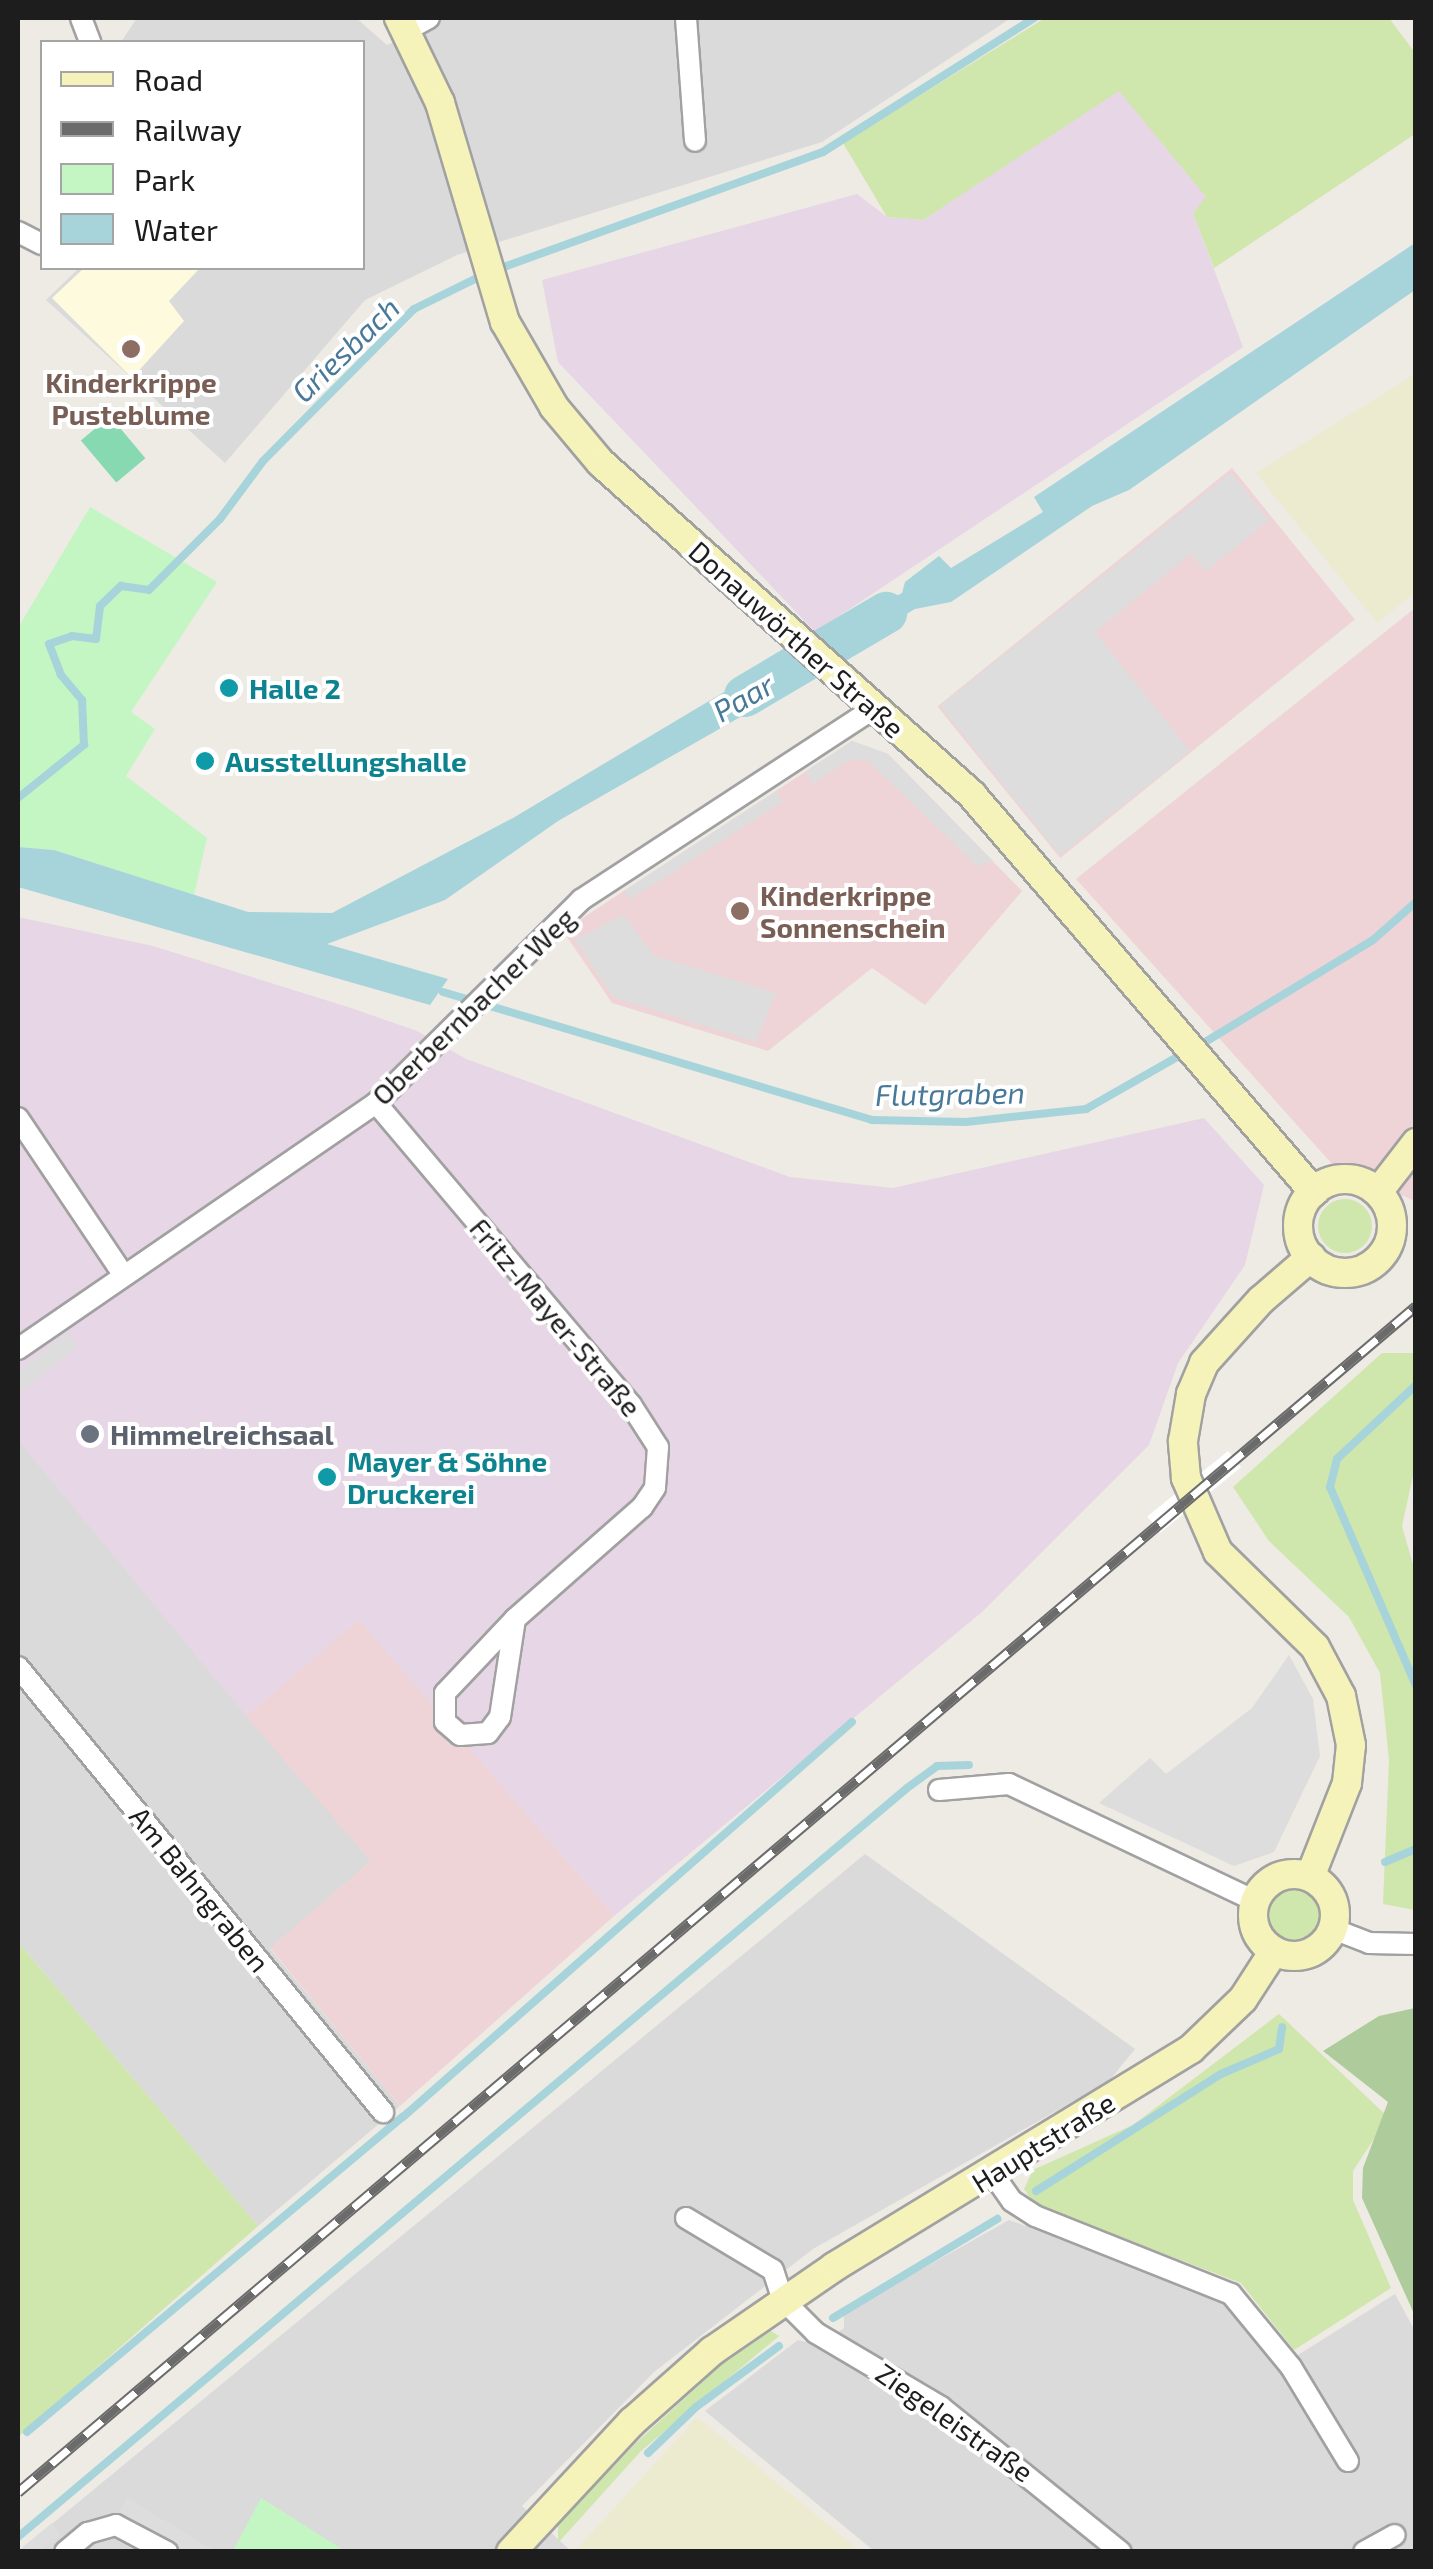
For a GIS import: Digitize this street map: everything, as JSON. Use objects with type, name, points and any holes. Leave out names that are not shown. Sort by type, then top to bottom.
[{"type":"main road","name":"Donauwörther Straße","points":[[412,22],[505,322],[554,406],[601,463],[756,606],[972,795],[1314,1192]]},
{"type":"main road","points":[[1378,1192],[1416,1143]]},
{"type":"main road","points":[[1351,1179],[1378,1192],[1392,1220],[1392,1236],[1374,1263],[1345,1273],[1311,1258],[1298,1222],[1314,1192],[1351,1179]]},
{"type":"main road","points":[[1310,1876],[1347,1783],[1351,1746],[1341,1696],[1316,1647],[1218,1552],[1186,1478],[1183,1441],[1190,1394],[1204,1364],[1261,1300],[1311,1258]]},
{"type":"main road","points":[[1310,1876],[1332,1896],[1333,1929],[1313,1952],[1274,1950],[1255,1930],[1254,1901],[1272,1879],[1310,1876]]},
{"type":"main road","name":"Hauptstraße","points":[[511,2552],[652,2403],[783,2300],[994,2174],[1190,2049],[1243,2000],[1274,1950]]},
{"type":"street","points":[[686,18],[695,140]]},
{"type":"street","name":"Oberbernbacher Weg","points":[[18,1348],[376,1103],[451,1031],[546,930],[622,870],[874,708]]},
{"type":"street","name":"Fritz-Mayer-Straße","points":[[376,1103],[631,1405],[658,1447],[654,1488],[642,1507],[516,1619],[444,1693],[445,1722],[460,1735],[480,1736],[500,1717],[516,1619]]},
{"type":"street","points":[[18,1118],[123,1274]]},
{"type":"street","name":"Am Bahngraben","points":[[18,1667],[382,2112]]},
{"type":"street","points":[[939,1790],[1009,1784],[1254,1901]]},
{"type":"street","points":[[1333,1929],[1369,1943],[1416,1944]]},
{"type":"street","points":[[994,2174],[1012,2201],[1035,2216],[1232,2294],[1291,2367],[1348,2461]]},
{"type":"street","points":[[686,2218],[773,2270],[783,2300]]},
{"type":"street","name":"Ziegeleistraße","points":[[783,2300],[816,2333],[923,2394],[1012,2460],[1121,2552]]},
{"type":"street","points":[[65,2552],[88,2533],[116,2525],[166,2552]]},
{"type":"street","points":[[1364,2552],[1395,2536]]},
{"type":"shaded area","points":[[137,18],[356,18],[387,45],[444,18],[1011,18],[822,142],[457,255],[365,300],[225,463],[46,300],[77,270],[365,270],[365,40],[122,40]]},
{"type":"shaded area","points":[[1119,90],[1207,198],[1193,213],[1243,347],[815,632],[558,362],[542,280],[857,194],[887,217],[923,220]]},
{"type":"shaded area","name":"Kinderkrippe Pusteblume","points":[[82,270],[198,270],[169,301],[184,321],[132,378],[52,298]]},
{"type":"shaded area","points":[[1232,468],[1355,620],[1060,858],[937,707]]},
{"type":"shaded area","points":[[1231,473],[1269,520],[1206,571],[1191,554],[1095,632],[1190,751],[1060,855],[940,706]]},
{"type":"shaded area","points":[[1415,608],[1415,1201],[1333,1165],[1076,879]]},
{"type":"shaded area","points":[[852,741],[888,754],[1022,891],[925,1005],[872,968],[768,1051],[612,1003],[563,931]]},
{"type":"shaded area","points":[[852,741],[888,754],[993,861],[977,866],[868,761],[850,759],[813,784],[806,771]]},
{"type":"shaded area","points":[[776,791],[783,802],[629,900],[624,891]]},
{"type":"shaded area","points":[[624,914],[653,955],[776,993],[756,1042],[613,997],[575,940]]},
{"type":"shaded area","points":[[18,917],[153,946],[351,1008],[417,1031],[466,1059],[790,1177],[893,1188],[1204,1118],[1264,1185],[1245,1265],[1178,1363],[1149,1445],[982,1612],[614,1916],[359,1620],[246,1716],[18,1440]]},
{"type":"shaded area","points":[[66,1333],[78,1347],[18,1394],[18,1372]]},
{"type":"shaded area","points":[[18,1440],[371,1861],[270,1949],[400,2106],[258,2226],[18,1942]]},
{"type":"shaded area","points":[[359,1619],[614,1916],[400,2106],[270,1948],[371,1861],[246,1716]]},
{"type":"shaded area","points":[[1289,1655],[1313,1699],[1320,1756],[1274,1852],[1234,1866],[1099,1803],[1150,1758],[1166,1774],[1252,1708]]},
{"type":"shaded area","points":[[865,1854],[1135,2049],[1109,2081],[813,2249],[654,2372],[522,2506],[571,2551],[18,2552]]},
{"type":"shaded area","points":[[1009,2220],[1232,2301],[1282,2365],[1395,2294],[1415,2331],[1415,2551],[874,2551],[705,2411],[798,2340],[820,2346],[844,2328],[844,2313]]},
{"type":"shaded area","points":[[127,2498],[216,2551],[177,2551],[116,2516]]},
{"type":"shaded area","points":[[52,2523],[61,2535],[41,2551],[18,2551]]},
{"type":"green space","points":[[1045,18],[1389,18],[1415,53],[1415,134],[1214,268],[1193,213],[1206,197],[1119,91],[923,220],[887,217],[843,143]]},
{"type":"green space","points":[[1415,374],[1415,592],[1377,623],[1256,473]]},
{"type":"green space","points":[[110,416],[145,458],[116,483],[81,440]]},
{"type":"green space","points":[[90,507],[217,582],[131,712],[155,729],[126,776],[207,838],[194,895],[54,850],[18,847],[18,628]]},
{"type":"green space","points":[[1345,1199],[1364,1207],[1372,1226],[1364,1245],[1345,1253],[1326,1245],[1318,1226],[1326,1207]]},
{"type":"green space","points":[[1382,1353],[1415,1353],[1415,1466],[1402,1526],[1416,1575],[1415,1910],[1383,1904],[1389,1760],[1380,1673],[1349,1617],[1269,1541],[1233,1487]]},
{"type":"green space","points":[[1294,1884],[1316,1893],[1325,1915],[1316,1937],[1294,1946],[1272,1937],[1263,1915],[1272,1893]]},
{"type":"green space","points":[[18,1942],[258,2226],[18,2437]]},
{"type":"green space","points":[[1416,2008],[1415,2316],[1362,2198],[1363,2168],[1388,2102],[1323,2051],[1379,2016]]},
{"type":"green space","points":[[1279,2014],[1388,2117],[1353,2171],[1353,2200],[1391,2288],[1294,2350],[1241,2283],[1035,2205],[1024,2189],[1033,2170],[1133,2125]]},
{"type":"green space","points":[[771,2331],[779,2336],[641,2451],[558,2543],[558,2523],[637,2442],[721,2365]]},
{"type":"green space","points":[[697,2417],[860,2551],[575,2551]]},
{"type":"green space","points":[[261,2498],[345,2551],[233,2551]]},
{"type":"water","points":[[1415,243],[1415,290],[1129,490],[1092,506],[951,602],[915,609],[847,648],[829,634],[902,593],[905,582],[939,556],[951,568],[1043,512],[1034,497]]},
{"type":"water","points":[[781,658],[805,680],[558,821],[445,900],[327,944],[448,979],[430,1005],[18,887],[18,847],[54,850],[248,912],[332,913],[513,818]]},
{"type":"pier","points":[[1228,1451],[1241,1467],[1160,1533],[1147,1516]]},
{"type":"waterway","name":"Griesbach","points":[[498,269],[823,152],[1034,18]]},
{"type":"waterway","name":"Griesbach","points":[[18,798],[84,745],[82,700],[61,675],[49,644],[72,636],[96,639],[100,606],[121,586],[149,590],[220,519],[263,461],[414,309],[485,274]]},
{"type":"waterway","name":"Paar","points":[[745,696],[886,613]]},
{"type":"waterway","name":"Flutgraben","points":[[1197,1047],[1373,940],[1416,902]]},
{"type":"waterway","name":"Flutgraben","points":[[443,992],[872,1120],[966,1122],[1086,1109],[1184,1053]]},
{"type":"waterway","points":[[1416,1385],[1337,1459],[1330,1487],[1416,1686]]},
{"type":"waterway","points":[[27,2432],[403,2117],[852,1722]]},
{"type":"waterway","points":[[18,2537],[907,1788],[937,1766],[969,1765]]},
{"type":"waterway","points":[[1385,1862],[1416,1849]]},
{"type":"waterway","points":[[1036,2191],[1221,2074],[1279,2049],[1282,2027]]},
{"type":"waterway","points":[[833,2318],[997,2219]]},
{"type":"waterway","points":[[648,2453],[696,2407],[779,2346]]},
{"type":"railway","points":[[18,2492],[1416,1306]]},
{"type":"place","name":"Kinderkrippe Pusteblume","points":[[131,349]]},
{"type":"place","name":"Halle 2","points":[[229,688]]},
{"type":"place","name":"Ausstellungshalle","points":[[205,761]]},
{"type":"place","name":"Kinderkrippe Sonnenschein","points":[[740,911]]},
{"type":"place","name":"Himmelreichsaal","points":[[90,1434]]},
{"type":"place","name":"Mayer & Söhne Druckerei","points":[[327,1477]]}]
